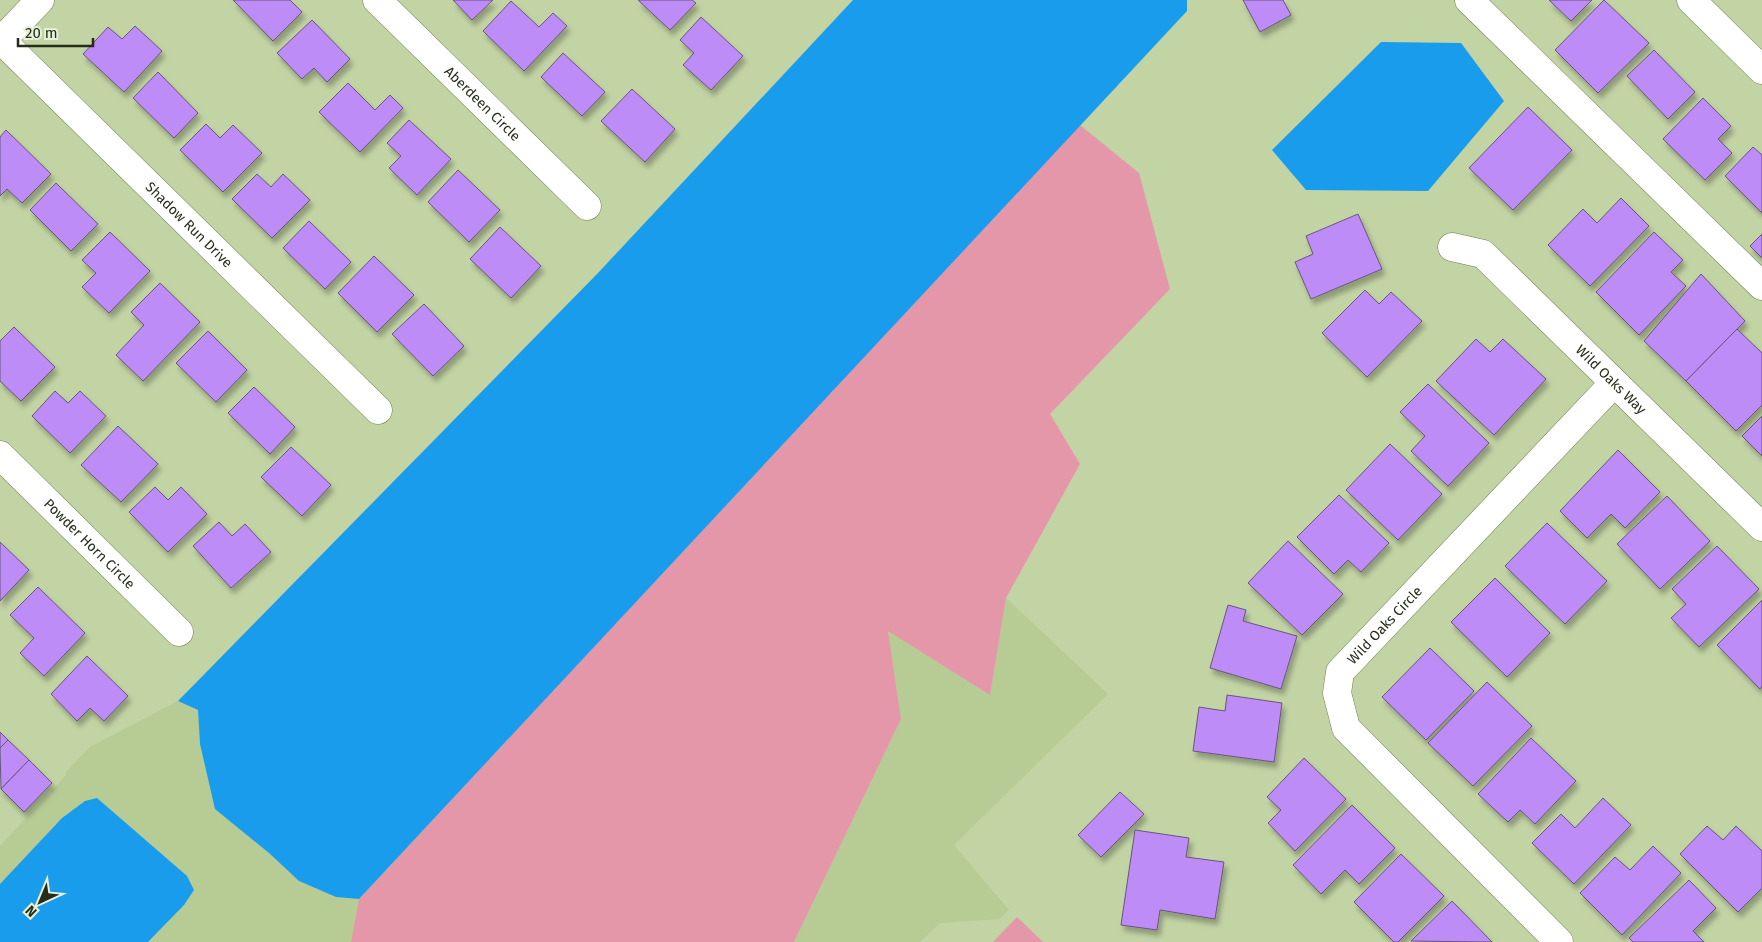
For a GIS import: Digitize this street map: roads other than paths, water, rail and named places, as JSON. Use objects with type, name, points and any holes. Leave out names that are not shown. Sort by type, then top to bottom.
[{"type":"street","points":[[0,41],[40,0]]},
{"type":"street","name":"Aberdeen Circle","points":[[377,0],[587,206]]},
{"type":"street","points":[[1468,0],[1762,286]]},
{"type":"street","points":[[1691,0],[1762,70]]},
{"type":"street","name":"Shadow Run Drive","points":[[0,41],[378,410]]},
{"type":"street","name":"Wild Oaks Way","points":[[1452,247],[1483,254],[1762,527]]},
{"type":"street","name":"Wild Oaks Circle","points":[[1560,942],[1346,728],[1337,693],[1340,672],[1614,383]]},
{"type":"street","name":"Powder Horn Circle","points":[[0,455],[179,632]]},
{"type":"water","points":[[853,0],[1187,0],[1187,11],[359,899],[336,897],[299,881],[269,853],[215,809],[200,744],[198,710],[178,701],[598,273]]},
{"type":"water","points":[[1381,42],[1461,43],[1504,101],[1428,191],[1306,190],[1272,150]]},
{"type":"water","points":[[97,798],[187,876],[194,890],[184,905],[148,942],[0,942],[0,884],[62,818],[85,801]]}]
